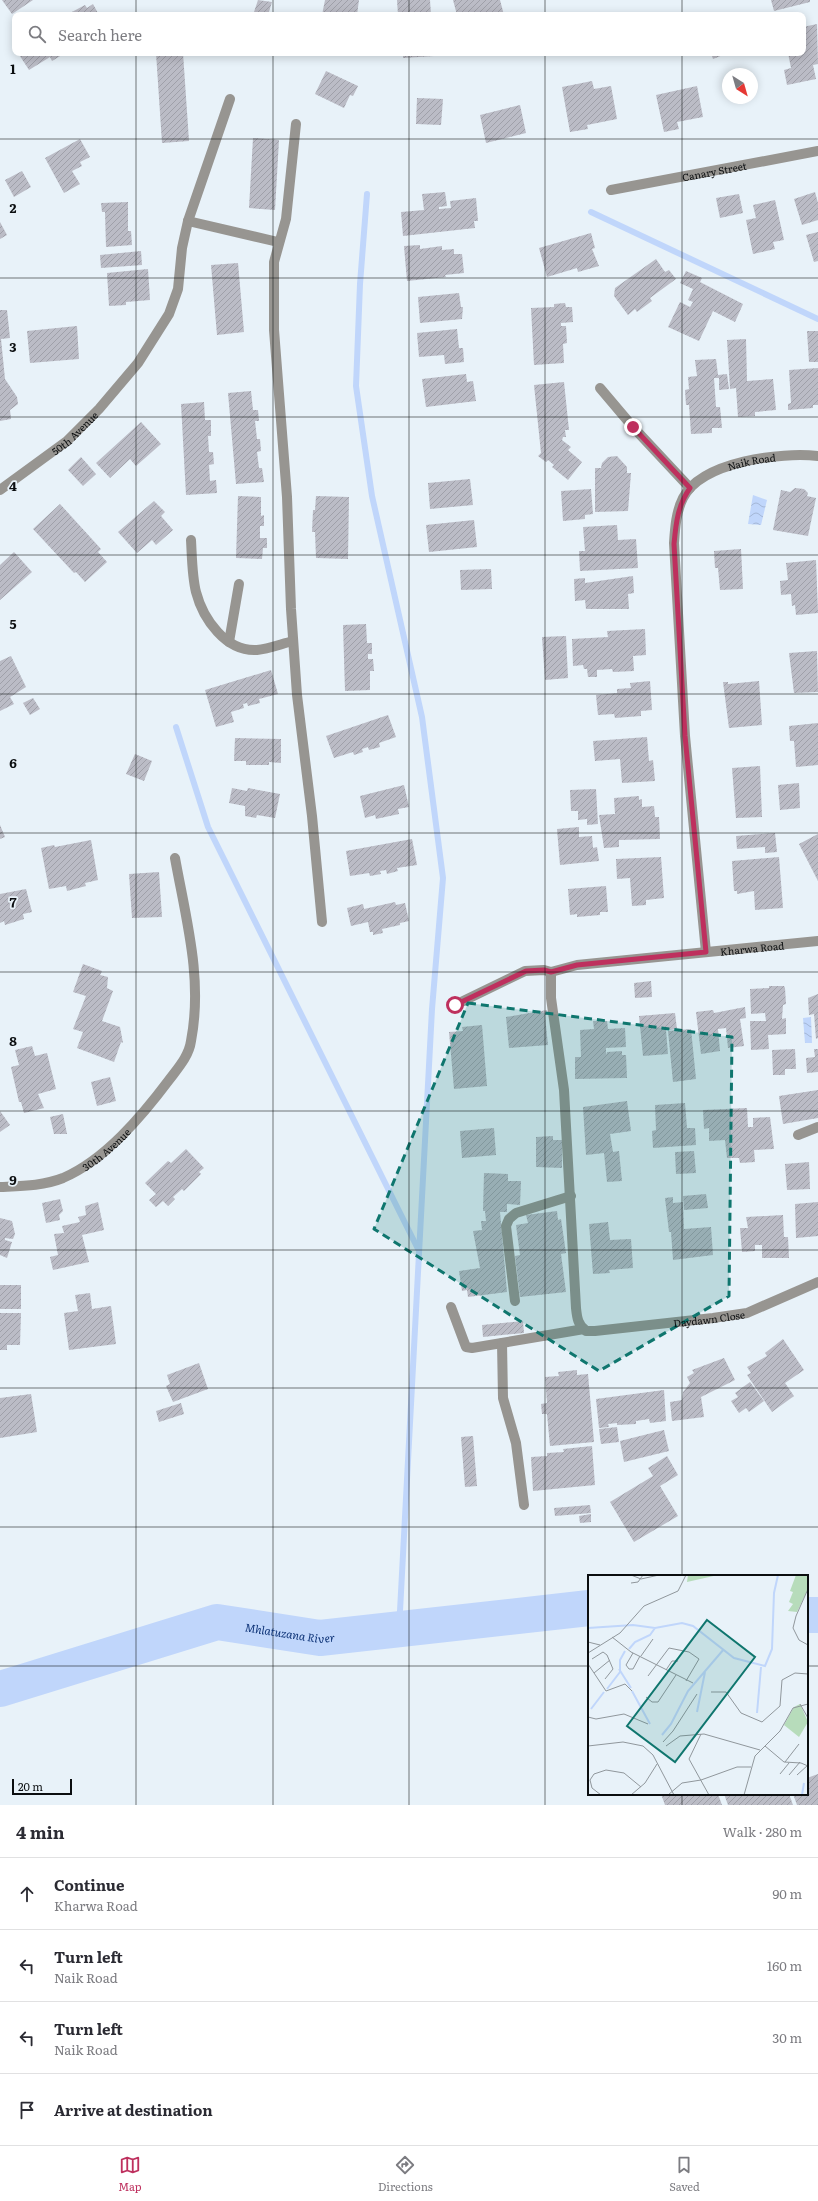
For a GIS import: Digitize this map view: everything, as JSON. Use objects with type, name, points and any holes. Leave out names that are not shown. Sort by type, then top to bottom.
[{"type":"street","name":"50th Avenue","points":[[0,490],[67,441],[99,409],[138,363],[160,331],[174,303],[178,289],[182,248],[188,222],[230,99]]},
{"type":"street","points":[[296,124],[286,219],[278,242],[274,262],[274,322],[287,497],[293,641],[297,695],[312,816],[322,922]]},
{"type":"street","name":"Canary Street","points":[[611,190],[818,151]]},
{"type":"street","points":[[188,222],[278,242]]},
{"type":"street","points":[[600,388],[633,427],[690,488]]},
{"type":"street","name":"Naik Road","points":[[706,952],[685,736],[674,544],[676,518],[683,498],[690,488],[702,478],[715,471],[745,462],[803,454],[818,456]]},
{"type":"street","points":[[191,540],[196,592],[204,612],[216,631],[229,642],[241,647],[256,650],[293,641]]},
{"type":"street","points":[[229,642],[239,584]]},
{"type":"street","name":"30th Avenue","points":[[0,1187],[44,1183],[63,1178],[81,1168],[129,1130],[157,1097],[182,1062],[191,1042],[196,992],[195,965],[175,858]]},
{"type":"street","name":"Kharwa Road","points":[[455,1005],[526,971],[544,970],[551,972],[577,965],[818,941]]},
{"type":"street","points":[[551,972],[550,998],[564,1090],[577,1319],[584,1329]]},
{"type":"street","points":[[798,1135],[818,1127]]},
{"type":"street","points":[[515,1301],[506,1226],[509,1219],[516,1213],[571,1196]]},
{"type":"street","name":"Daydawn Close","points":[[451,1307],[466,1347],[502,1343],[584,1329],[595,1331],[747,1313],[818,1282]]},
{"type":"street","points":[[502,1343],[503,1398],[516,1443],[524,1505]]},
{"type":"highlighted area","points":[[468,1003],[732,1037],[729,1296],[599,1371],[374,1229]]},
{"type":"water","points":[[753,495],[767,500],[761,525],[748,524]]},
{"type":"water","points":[[811,1017],[812,1043],[805,1043],[803,1018]]},
{"type":"building","points":[[2,0],[33,0],[15,12],[12,12],[12,14]]},
{"type":"building","points":[[258,0],[272,2],[269,12],[254,12]]},
{"type":"building","points":[[325,0],[359,0],[357,12],[323,12]]},
{"type":"building","points":[[397,0],[430,0],[431,12],[398,12]]},
{"type":"building","points":[[453,0],[500,0],[503,12],[456,12]]},
{"type":"building","points":[[771,0],[810,0],[810,2],[774,11]]},
{"type":"building","points":[[93,4],[97,12],[72,12],[85,5],[87,8]]},
{"type":"building","points":[[817,24],[818,64],[813,65],[816,79],[787,85],[784,70],[791,68],[789,56],[806,56],[806,26]]},
{"type":"building","points":[[20,56],[60,56],[52,61],[50,57],[29,70]]},
{"type":"building","points":[[156,56],[183,56],[189,141],[162,143]]},
{"type":"building","points":[[403,56],[434,56],[403,58]]},
{"type":"building","points":[[712,56],[720,56],[713,59]]},
{"type":"building","points":[[326,71],[358,86],[353,96],[350,95],[344,108],[315,94]]},
{"type":"building","points":[[592,81],[594,89],[611,86],[617,119],[587,125],[588,129],[570,132],[562,87]]},
{"type":"building","points":[[697,86],[703,117],[677,122],[679,129],[664,132],[656,95]]},
{"type":"building","points":[[417,98],[443,99],[441,125],[416,124]]},
{"type":"building","points":[[520,105],[526,133],[486,143],[480,115]]},
{"type":"building","points":[[253,138],[279,140],[275,210],[249,208]]},
{"type":"building","points":[[80,139],[90,157],[80,162],[82,166],[72,171],[80,184],[64,193],[45,158]]},
{"type":"building","points":[[22,171],[31,187],[14,197],[5,180]]},
{"type":"building","points":[[445,192],[447,206],[439,207],[439,209],[451,208],[450,201],[476,198],[478,221],[474,221],[475,228],[403,236],[401,212],[424,210],[422,194]]},
{"type":"building","points":[[815,192],[818,203],[818,220],[802,225],[794,199]]},
{"type":"building","points":[[739,194],[743,213],[720,218],[716,198]]},
{"type":"building","points":[[775,200],[784,240],[773,242],[775,249],[753,254],[746,220],[756,218],[753,205]]},
{"type":"building","points":[[128,202],[128,231],[131,231],[132,245],[106,247],[105,212],[102,212],[101,203]]},
{"type":"building","points":[[0,222],[7,235],[0,239]]},
{"type":"building","points":[[818,232],[818,261],[814,262],[806,235]]},
{"type":"building","points":[[591,233],[595,248],[592,249],[599,266],[578,272],[577,268],[547,277],[539,248]]},
{"type":"building","points":[[420,245],[420,249],[442,246],[442,250],[454,249],[454,254],[462,254],[464,273],[445,275],[446,277],[407,281],[404,246]]},
{"type":"building","points":[[141,251],[142,265],[101,268],[100,255]]},
{"type":"building","points":[[656,259],[665,272],[669,270],[676,279],[650,298],[652,301],[637,312],[635,309],[628,315],[614,296],[615,288]]},
{"type":"building","points":[[238,263],[244,332],[217,335],[211,265]]},
{"type":"building","points":[[148,269],[150,300],[126,302],[126,305],[109,306],[107,273]]},
{"type":"building","points":[[686,271],[702,278],[700,282],[743,304],[735,322],[713,311],[699,341],[668,327],[680,302],[690,307],[693,302],[688,300],[693,289],[680,283]]},
{"type":"building","points":[[459,293],[461,307],[463,307],[462,319],[420,323],[418,297]]},
{"type":"building","points":[[565,303],[566,307],[572,307],[573,322],[561,323],[561,326],[566,326],[567,343],[563,344],[564,363],[534,365],[531,308],[554,307],[554,304]]},
{"type":"building","points":[[0,310],[7,310],[10,338],[1,339],[5,379],[17,397],[18,404],[10,410],[11,419],[0,421]]},
{"type":"building","points":[[77,326],[79,359],[30,363],[27,331]]},
{"type":"building","points":[[457,329],[459,348],[463,348],[464,362],[445,364],[444,355],[419,357],[417,333]]},
{"type":"building","points":[[807,331],[818,331],[818,362],[809,362]]},
{"type":"building","points":[[746,339],[747,381],[773,379],[776,410],[755,412],[755,416],[738,417],[736,388],[730,389],[727,340]]},
{"type":"building","points":[[716,359],[718,375],[727,374],[729,389],[719,390],[719,378],[714,378],[716,407],[720,407],[722,428],[712,428],[712,433],[691,434],[689,405],[686,405],[685,390],[689,389],[688,377],[697,376],[695,360]]},
{"type":"building","points":[[818,368],[818,405],[813,405],[813,408],[788,410],[788,404],[791,403],[789,370]]},
{"type":"building","points":[[466,374],[467,382],[473,381],[476,401],[426,407],[422,379]]},
{"type":"building","points":[[564,382],[569,430],[565,430],[566,437],[563,437],[562,440],[571,447],[568,450],[582,462],[568,480],[552,467],[554,465],[548,460],[546,462],[538,456],[541,453],[534,385]]},
{"type":"building","points":[[251,391],[253,410],[258,410],[259,421],[255,421],[257,439],[260,439],[261,451],[257,452],[259,468],[262,468],[264,482],[236,484],[228,393]]},
{"type":"building","points":[[204,402],[205,420],[211,420],[211,436],[208,436],[209,452],[213,452],[214,464],[209,465],[210,481],[216,480],[217,493],[186,495],[181,404]]},
{"type":"building","points":[[141,422],[161,444],[136,466],[130,459],[110,478],[96,463]]},
{"type":"building","points":[[617,456],[627,467],[627,473],[631,473],[628,511],[595,512],[595,468],[601,468],[602,463],[608,457]]},
{"type":"building","points":[[81,457],[96,474],[83,486],[68,470]]},
{"type":"building","points":[[470,479],[473,505],[430,509],[428,483]]},
{"type":"building","points":[[795,488],[804,489],[808,493],[807,496],[816,498],[808,536],[773,530],[781,490],[790,492]]},
{"type":"building","points":[[591,489],[593,514],[585,515],[585,519],[563,521],[561,491]]},
{"type":"building","points":[[238,496],[261,497],[261,516],[264,515],[264,526],[260,526],[260,538],[267,538],[267,548],[263,548],[262,559],[236,558]]},
{"type":"building","points":[[316,496],[349,497],[348,559],[316,558],[315,532],[312,532],[313,510],[315,510]]},
{"type":"building","points":[[154,501],[165,512],[161,516],[173,530],[156,545],[152,540],[137,553],[118,532]]},
{"type":"building","points":[[60,504],[101,549],[98,552],[107,562],[85,582],[76,572],[74,573],[33,529]]},
{"type":"building","points":[[474,520],[477,547],[429,552],[426,525]]},
{"type":"building","points":[[617,525],[618,540],[636,539],[638,568],[580,571],[579,551],[585,551],[583,527]]},
{"type":"building","points":[[741,549],[743,589],[720,590],[718,568],[715,568],[714,551]]},
{"type":"building","points":[[14,552],[32,572],[0,600],[0,565]]},
{"type":"building","points":[[816,560],[818,613],[796,615],[795,605],[792,606],[791,594],[781,595],[780,581],[788,580],[786,563]]},
{"type":"building","points":[[491,569],[492,589],[461,590],[460,570]]},
{"type":"building","points":[[633,576],[634,593],[628,594],[629,609],[586,609],[585,600],[575,601],[574,579],[585,578],[585,583]]},
{"type":"building","points":[[366,624],[367,643],[372,643],[372,654],[368,654],[368,659],[373,659],[374,671],[370,671],[370,690],[345,691],[343,625]]},
{"type":"building","points":[[645,629],[646,655],[633,656],[634,671],[613,672],[612,669],[597,670],[597,677],[588,677],[587,669],[584,669],[583,665],[573,666],[572,639],[608,637],[607,631]]},
{"type":"building","points":[[566,636],[568,678],[545,680],[542,637]]},
{"type":"building","points":[[817,651],[818,692],[794,693],[789,653]]},
{"type":"building","points":[[11,656],[26,687],[10,697],[14,704],[0,711],[0,661]]},
{"type":"building","points":[[271,670],[278,694],[259,699],[260,703],[248,706],[247,703],[243,704],[244,708],[231,712],[234,722],[216,727],[205,690]]},
{"type":"building","points":[[650,681],[652,710],[641,711],[641,716],[615,718],[614,714],[598,715],[596,695],[617,693],[617,689],[631,688],[630,683]]},
{"type":"building","points":[[759,681],[762,725],[729,728],[723,682],[728,682],[728,684]]},
{"type":"building","points":[[33,698],[40,709],[30,715],[23,703]]},
{"type":"building","points":[[388,715],[396,737],[379,743],[380,747],[369,750],[368,747],[362,749],[363,752],[354,755],[353,752],[334,758],[326,736]]},
{"type":"building","points":[[818,723],[818,765],[796,767],[794,741],[790,741],[789,726]]},
{"type":"building","points":[[647,737],[649,761],[653,760],[655,781],[622,783],[620,759],[595,761],[593,741]]},
{"type":"building","points":[[235,738],[281,739],[281,763],[269,762],[269,765],[246,765],[246,761],[234,761]]},
{"type":"building","points":[[135,754],[152,761],[144,781],[126,774]]},
{"type":"building","points":[[760,766],[762,817],[736,818],[732,768]]},
{"type":"building","points":[[799,783],[800,808],[780,810],[778,785]]},
{"type":"building","points":[[404,785],[409,807],[398,809],[399,814],[376,819],[375,815],[365,818],[360,796]]},
{"type":"building","points":[[232,788],[247,791],[248,788],[280,794],[275,818],[257,815],[256,818],[245,816],[245,806],[229,803]]},
{"type":"building","points":[[596,789],[598,824],[587,825],[587,819],[578,820],[578,811],[571,811],[570,790]]},
{"type":"building","points":[[639,796],[639,800],[642,799],[642,807],[654,806],[655,817],[659,817],[660,839],[619,840],[619,847],[604,848],[599,815],[615,814],[614,798]]},
{"type":"building","points":[[0,825],[5,837],[0,839]]},
{"type":"building","points":[[579,827],[579,837],[592,836],[593,848],[597,847],[599,861],[560,865],[557,829]]},
{"type":"building","points":[[775,833],[777,852],[765,853],[765,847],[737,849],[736,836]]},
{"type":"building","points":[[818,834],[818,881],[799,844]]},
{"type":"building","points":[[412,839],[417,865],[397,868],[398,871],[387,874],[386,870],[380,871],[381,874],[370,876],[369,873],[350,876],[346,851]]},
{"type":"building","points":[[91,840],[98,880],[85,883],[86,886],[67,891],[66,886],[49,889],[41,848],[54,845],[55,847]]},
{"type":"building","points":[[661,857],[664,898],[646,900],[646,905],[632,906],[630,878],[617,879],[616,859]]},
{"type":"building","points":[[779,857],[783,908],[755,910],[754,891],[737,894],[737,891],[734,891],[732,861]]},
{"type":"building","points":[[159,872],[162,917],[132,918],[129,874]]},
{"type":"building","points":[[606,886],[608,912],[600,912],[600,915],[577,917],[577,914],[570,915],[568,889]]},
{"type":"building","points":[[26,889],[32,912],[23,914],[24,919],[5,925],[4,921],[0,923],[0,894]]},
{"type":"building","points":[[395,902],[396,905],[405,903],[409,921],[400,923],[400,925],[382,929],[383,933],[373,935],[373,932],[370,932],[368,922],[351,926],[347,908],[363,904],[364,909]]},
{"type":"building","points":[[83,964],[102,971],[100,975],[108,977],[107,988],[113,991],[102,1021],[120,1027],[123,1043],[121,1042],[114,1062],[77,1048],[83,1032],[73,1029],[86,996],[73,992]]},
{"type":"building","points":[[651,981],[652,997],[635,998],[634,983]]},
{"type":"building","points":[[769,986],[784,986],[785,988],[786,1004],[783,1005],[782,1019],[786,1018],[786,1034],[768,1035],[769,1049],[751,1050],[750,1021],[766,1021],[765,1013],[751,1014],[750,989],[769,988]]},
{"type":"building","points":[[818,994],[818,1038],[816,1039],[814,1014],[809,1015],[808,998]]},
{"type":"building","points":[[745,1007],[746,1018],[740,1019],[744,1046],[728,1048],[726,1028],[718,1029],[720,1051],[701,1054],[696,1012],[713,1010],[714,1013]]},
{"type":"building","points":[[547,1010],[548,1015],[545,1015],[548,1045],[509,1048],[506,1017]]},
{"type":"building","points":[[675,1013],[677,1029],[666,1030],[668,1054],[643,1056],[639,1016]]},
{"type":"building","points":[[593,1021],[607,1021],[608,1029],[625,1028],[626,1047],[606,1048],[606,1055],[607,1052],[622,1051],[622,1055],[626,1055],[627,1078],[575,1079],[575,1057],[581,1057],[580,1030],[594,1029]]},
{"type":"building","points":[[482,1025],[487,1086],[454,1089],[449,1032],[463,1031],[462,1027]]},
{"type":"building","points":[[691,1029],[696,1079],[673,1082],[668,1031]]},
{"type":"building","points":[[32,1046],[35,1056],[47,1053],[56,1089],[38,1094],[44,1108],[24,1113],[21,1102],[19,1102],[11,1067],[19,1065],[15,1050]]},
{"type":"building","points":[[795,1049],[796,1069],[785,1069],[785,1075],[773,1075],[772,1050]]},
{"type":"building","points":[[814,1049],[818,1049],[818,1072],[807,1073],[806,1058],[815,1057]]},
{"type":"building","points":[[110,1077],[116,1101],[97,1106],[91,1082]]},
{"type":"building","points":[[818,1090],[818,1118],[783,1124],[779,1096]]},
{"type":"building","points":[[627,1101],[631,1131],[610,1134],[613,1152],[619,1151],[622,1181],[607,1182],[604,1153],[586,1155],[583,1107]]},
{"type":"building","points":[[685,1103],[687,1128],[695,1128],[696,1145],[653,1148],[652,1131],[656,1130],[655,1105]]},
{"type":"building","points":[[747,1108],[748,1127],[753,1127],[753,1118],[770,1117],[774,1149],[754,1150],[755,1162],[740,1163],[739,1158],[727,1158],[725,1140],[709,1141],[709,1128],[704,1129],[703,1110]]},
{"type":"building","points":[[0,1111],[10,1125],[0,1132]]},
{"type":"building","points":[[63,1114],[67,1134],[54,1134],[50,1117]]},
{"type":"building","points":[[494,1128],[496,1155],[462,1158],[460,1131]]},
{"type":"building","points":[[553,1136],[553,1140],[562,1140],[562,1168],[536,1167],[536,1137]]},
{"type":"building","points":[[186,1149],[204,1168],[199,1172],[201,1174],[184,1191],[182,1189],[173,1197],[175,1199],[168,1206],[163,1201],[156,1207],[149,1200],[156,1194],[145,1183],[168,1161],[171,1163]]},
{"type":"building","points":[[694,1151],[696,1173],[676,1174],[675,1152]]},
{"type":"building","points":[[809,1162],[810,1189],[787,1190],[785,1164]]},
{"type":"building","points":[[484,1173],[508,1174],[508,1181],[521,1181],[520,1205],[507,1204],[507,1212],[500,1212],[507,1292],[468,1297],[467,1290],[462,1291],[459,1271],[480,1268],[473,1231],[482,1230],[481,1221],[486,1221],[485,1211],[483,1211]]},
{"type":"building","points":[[706,1194],[708,1208],[684,1210],[683,1196]]},
{"type":"building","points":[[673,1197],[673,1203],[683,1202],[684,1229],[711,1227],[713,1255],[673,1260],[671,1232],[669,1232],[665,1198]]},
{"type":"building","points":[[60,1199],[63,1211],[59,1215],[60,1220],[46,1223],[42,1203]]},
{"type":"building","points":[[98,1202],[104,1230],[82,1235],[89,1262],[53,1270],[50,1257],[58,1255],[54,1234],[64,1233],[62,1226],[80,1222],[78,1217],[86,1215],[85,1206]]},
{"type":"building","points":[[818,1202],[818,1236],[796,1238],[795,1204]]},
{"type":"building","points":[[557,1211],[558,1220],[561,1219],[566,1253],[561,1254],[566,1292],[520,1297],[515,1256],[520,1255],[516,1225],[528,1223],[526,1215]]},
{"type":"building","points":[[783,1215],[784,1237],[788,1237],[789,1258],[762,1258],[762,1245],[755,1245],[755,1251],[742,1252],[740,1228],[748,1228],[746,1217]]},
{"type":"building","points":[[0,1218],[12,1221],[15,1234],[13,1239],[5,1238],[5,1240],[12,1242],[7,1258],[0,1255]]},
{"type":"building","points":[[608,1222],[610,1240],[631,1239],[633,1268],[609,1270],[610,1273],[593,1274],[589,1224]]},
{"type":"building","points":[[0,1285],[21,1285],[21,1309],[0,1309]]},
{"type":"building","points":[[90,1293],[92,1309],[111,1306],[116,1344],[69,1350],[64,1313],[78,1311],[75,1295]]},
{"type":"building","points":[[0,1313],[21,1313],[20,1345],[7,1345],[7,1350],[0,1350]]},
{"type":"building","points":[[523,1321],[524,1333],[483,1337],[482,1325]]},
{"type":"building","points":[[783,1339],[804,1370],[785,1383],[794,1396],[772,1412],[747,1375],[751,1373],[747,1367],[767,1356],[765,1353]]},
{"type":"building","points":[[724,1358],[735,1380],[701,1397],[704,1417],[672,1421],[670,1402],[682,1400],[683,1392],[690,1383],[687,1377],[694,1373],[692,1370]]},
{"type":"building","points":[[199,1363],[208,1389],[173,1402],[166,1386],[170,1384],[167,1375]]},
{"type":"building","points":[[577,1370],[577,1375],[588,1374],[594,1442],[550,1446],[547,1414],[542,1414],[541,1404],[547,1403],[545,1377],[559,1376],[558,1372]]},
{"type":"building","points":[[750,1382],[764,1401],[749,1412],[746,1408],[739,1413],[731,1401],[738,1397],[735,1393]]},
{"type":"building","points":[[664,1390],[666,1421],[650,1423],[649,1419],[636,1421],[636,1424],[617,1425],[617,1423],[608,1424],[609,1427],[599,1428],[596,1399]]},
{"type":"building","points":[[31,1394],[37,1432],[0,1438],[0,1398]]},
{"type":"building","points":[[181,1403],[184,1414],[159,1422],[156,1411]]},
{"type":"building","points":[[617,1427],[619,1442],[601,1444],[599,1429]]},
{"type":"building","points":[[664,1430],[669,1451],[624,1462],[620,1441]]},
{"type":"building","points":[[473,1436],[477,1486],[465,1487],[461,1437]]},
{"type":"building","points":[[592,1446],[595,1485],[533,1491],[531,1457],[547,1456],[547,1453],[564,1452],[563,1449]]},
{"type":"building","points":[[667,1456],[678,1475],[660,1486],[678,1516],[634,1542],[610,1502],[653,1476],[648,1468]]},
{"type":"building","points":[[590,1505],[591,1513],[555,1516],[554,1508]]},
{"type":"building","points":[[591,1514],[591,1522],[580,1523],[579,1516]]},
{"type":"building","points":[[818,1774],[818,1805],[797,1805],[793,1795],[808,1795],[808,1778]]},
{"type":"building","points":[[661,1795],[718,1795],[722,1805],[665,1805]]},
{"type":"building","points":[[724,1795],[789,1795],[793,1805],[728,1805]]},
{"type":"waterway","points":[[367,194],[360,284],[356,386],[372,496],[422,717],[443,878],[432,1009],[399,1630]]},
{"type":"waterway","points":[[591,212],[818,319]]},
{"type":"waterway","points":[[176,727],[208,827],[418,1249]]},
{"type":"waterway","name":"Mhlatuzana River","points":[[0,1689],[217,1622],[320,1638],[588,1608]]},
{"type":"waterway","name":"Mhlatuzana River","points":[[808,1615],[818,1615]]},
{"type":"route","points":[[455,1005],[526,971],[544,970],[551,972],[560,968],[577,965],[706,952],[685,736],[674,544],[676,518],[683,498],[690,488],[633,427]]}]
